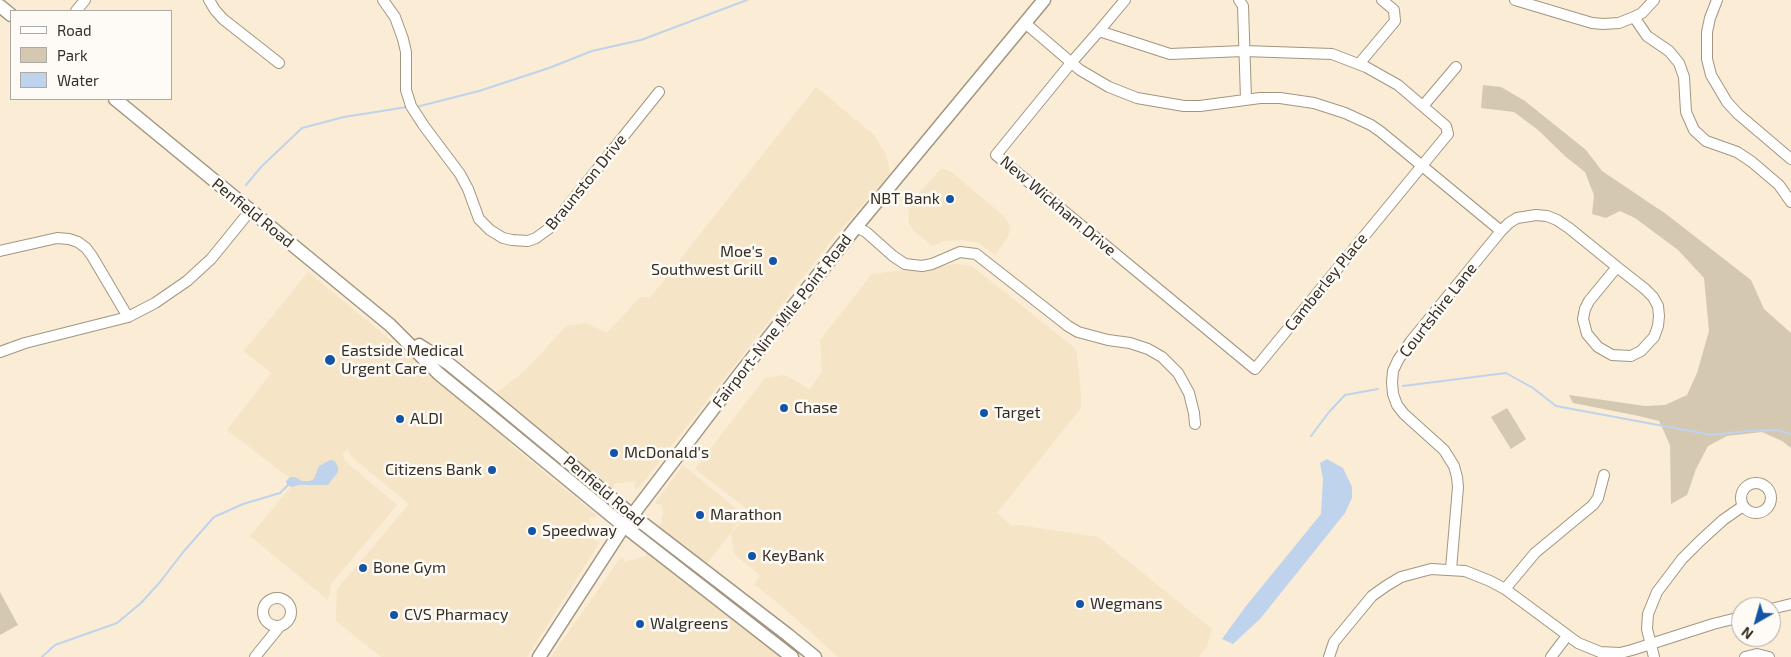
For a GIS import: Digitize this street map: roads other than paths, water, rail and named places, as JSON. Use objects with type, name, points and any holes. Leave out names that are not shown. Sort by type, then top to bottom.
[{"type":"main road","name":"Fairport-Nine Mile Point Road","points":[[539,657],[624,526],[738,375],[856,227],[1044,0]]},
{"type":"main road","name":"Penfield Road","points":[[115,100],[392,327],[456,370],[632,515],[814,657]]},
{"type":"main road","name":"Penfield Road","points":[[392,327],[439,374],[624,526],[792,657]]},
{"type":"street","points":[[77,10],[85,0]]},
{"type":"street","points":[[209,0],[223,19],[279,63]]},
{"type":"street","name":"Braunston Drive","points":[[383,0],[395,17],[404,39],[406,90],[410,106],[460,174],[468,189],[479,219],[490,230],[504,238],[521,241],[528,240],[536,238],[551,227],[659,92]]},
{"type":"street","name":"New Wickham Drive","points":[[1126,0],[996,155],[1163,294]]},
{"type":"street","points":[[1239,0],[1243,6],[1246,99]]},
{"type":"street","points":[[1360,64],[1395,21],[1394,10],[1382,0]]},
{"type":"street","points":[[1515,0],[1592,23],[1612,24],[1634,17],[1654,0]]},
{"type":"street","points":[[1718,0],[1710,18],[1706,46],[1707,59],[1714,82],[1726,102],[1791,159]]},
{"type":"street","points":[[1634,17],[1647,36],[1670,51],[1679,63],[1685,84],[1686,112],[1694,130],[1706,141],[1737,152],[1752,162],[1779,185],[1791,202]]},
{"type":"street","points":[[1025,23],[1071,64],[1124,94],[1184,106],[1200,106],[1246,99],[1280,98],[1338,110],[1371,125],[1502,230]]},
{"type":"street","name":"Camberley Place","points":[[1099,31],[1170,54],[1244,51],[1332,54],[1360,64],[1398,86],[1446,126],[1448,134],[1255,369],[1163,294]]},
{"type":"street","points":[[1423,106],[1456,67]]},
{"type":"street","points":[[0,352],[33,341],[128,316],[162,299],[187,281],[211,259],[250,211]]},
{"type":"street","name":"Courtshire Lane","points":[[1451,569],[1458,487],[1454,466],[1444,450],[1404,414],[1397,405],[1393,394],[1393,377],[1396,364],[1403,351],[1502,230],[1517,218],[1536,215],[1547,216],[1569,228],[1617,267],[1654,298],[1658,306],[1658,326],[1648,344],[1641,351],[1631,356],[1612,355],[1598,347],[1587,334],[1583,319],[1589,301],[1617,267]]},
{"type":"street","points":[[856,227],[866,232],[893,256],[906,264],[922,266],[932,264],[960,252],[976,254],[1073,329],[1088,335],[1130,342],[1148,349],[1162,358],[1178,373],[1189,393],[1195,424]]},
{"type":"street","points":[[0,251],[57,238],[78,242],[92,256],[128,316]]},
{"type":"street","points":[[1505,589],[1535,553],[1594,505],[1604,476]]},
{"type":"street","points":[[1654,657],[1647,629],[1648,614],[1657,592],[1682,560],[1700,541],[1723,520],[1743,506]]},
{"type":"street","points":[[1329,657],[1334,642],[1372,596],[1401,578],[1431,569],[1465,571],[1490,581],[1505,589],[1567,636],[1588,648],[1610,653],[1632,650],[1731,619]]},
{"type":"street","points":[[255,657],[280,626]]},
{"type":"street","points":[[1550,657],[1567,636]]},
{"type":"street","points":[[1745,657],[1757,654],[1769,657]]},
{"type":"water","points":[[1327,459],[1343,468],[1352,487],[1352,498],[1345,513],[1260,619],[1233,644],[1222,639],[1246,606],[1321,514],[1323,479],[1320,463]]},
{"type":"water","points":[[330,460],[335,461],[338,472],[328,485],[298,485],[292,487],[287,485],[286,481],[290,477],[295,477],[302,481],[314,479],[319,466]]},
{"type":"waterway","points":[[416,107],[479,91],[549,68],[592,51],[641,40],[747,0]]},
{"type":"waterway","points":[[246,185],[261,167],[302,128],[344,117],[407,107]]},
{"type":"waterway","points":[[1403,386],[1506,373],[1533,388],[1556,406],[1712,435],[1776,430],[1791,434]]},
{"type":"waterway","points":[[1311,436],[1345,395],[1378,389]]},
{"type":"waterway","points":[[42,657],[55,645],[117,623],[141,603],[214,517],[243,504],[280,493],[289,484]]},
{"type":"place","name":"NBT Bank","points":[[950,199]]},
{"type":"place","name":"Moe's Southwest Grill","points":[[773,261]]},
{"type":"place","name":"Eastside Medical Urgent Care","points":[[330,360]]},
{"type":"place","name":"Chase","points":[[784,408]]},
{"type":"place","name":"Target","points":[[984,413]]},
{"type":"place","name":"ALDI","points":[[400,419]]},
{"type":"place","name":"McDonald's","points":[[614,453]]},
{"type":"place","name":"Citizens Bank","points":[[492,470]]},
{"type":"place","name":"Marathon","points":[[700,515]]},
{"type":"place","name":"Speedway","points":[[532,531]]},
{"type":"place","name":"KeyBank","points":[[752,556]]},
{"type":"place","name":"Bone Gym","points":[[363,568]]},
{"type":"place","name":"Wegmans","points":[[1080,604]]},
{"type":"place","name":"CVS Pharmacy","points":[[394,615]]},
{"type":"place","name":"Walgreens","points":[[640,624]]}]
